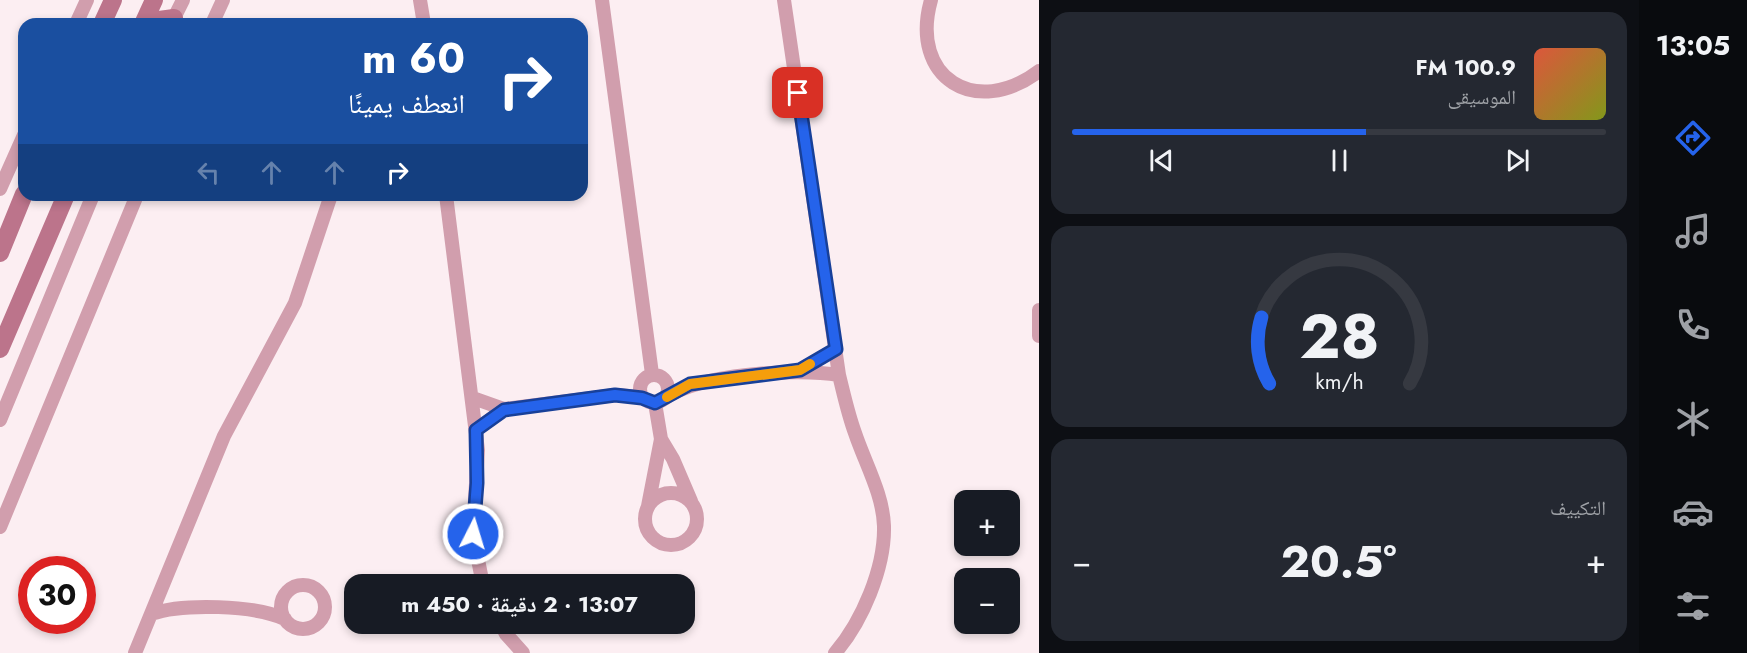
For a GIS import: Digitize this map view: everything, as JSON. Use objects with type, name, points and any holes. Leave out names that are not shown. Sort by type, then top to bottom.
[{"type":"main road","points":[[105,18],[113,0]]},
{"type":"main road","points":[[146,18],[154,0]]},
{"type":"main road","points":[[0,252],[21,201]]},
{"type":"main road","points":[[0,349],[63,201]]},
{"type":"street","points":[[79,18],[87,0]]},
{"type":"street","points":[[174,18],[183,0]]},
{"type":"street","points":[[215,18],[223,0]]},
{"type":"street","points":[[602,0],[652,376]]},
{"type":"street","points":[[784,0],[839,375],[854,432],[880,504],[884,527],[875,584],[850,636],[835,653]]},
{"type":"street","points":[[931,0],[926,22],[927,46],[937,68],[955,84],[979,93],[1005,91],[1039,72]]},
{"type":"street","points":[[422,1],[423,18]]},
{"type":"street","points":[[0,189],[18,148]]},
{"type":"street","points":[[0,420],[91,201]]},
{"type":"street","points":[[0,527],[135,201]]},
{"type":"street","points":[[135,653],[224,436],[295,303],[329,201]]},
{"type":"street","points":[[447,201],[476,430],[477,483],[473,534],[481,574]]},
{"type":"street","points":[[1039,310],[1039,336]]},
{"type":"street","points":[[800,370],[836,349]]},
{"type":"street","points":[[615,395],[652,376],[690,384],[800,370],[839,375]]},
{"type":"street","points":[[642,398],[639,388],[652,376]]},
{"type":"street","points":[[652,376],[668,384],[660,401],[661,439],[645,519],[652,537],[663,544],[676,545],[688,539],[695,528],[697,516],[673,459],[661,439]]},
{"type":"street","points":[[476,430],[504,410],[615,395],[660,401],[690,384]]},
{"type":"street","points":[[473,398],[504,410]]},
{"type":"street","points":[[648,506],[657,497],[669,493],[682,495],[692,503]]},
{"type":"street","points":[[151,614],[182,608],[253,609],[285,619],[299,629],[313,627],[323,618],[326,604],[320,592],[308,585],[294,587],[284,596],[253,609]]},
{"type":"street","points":[[162,586],[170,599],[182,608]]},
{"type":"street","points":[[284,596],[281,609],[285,619]]},
{"type":"street","points":[[506,634],[523,653]]},
{"type":"slow traffic","points":[[667,397],[690,384],[800,370],[810,364]]},
{"type":"route","points":[[473,534],[478,450],[476,430],[489,418],[504,410],[615,395],[642,398],[655,403],[690,384],[800,370],[836,349],[798,93]]}]
